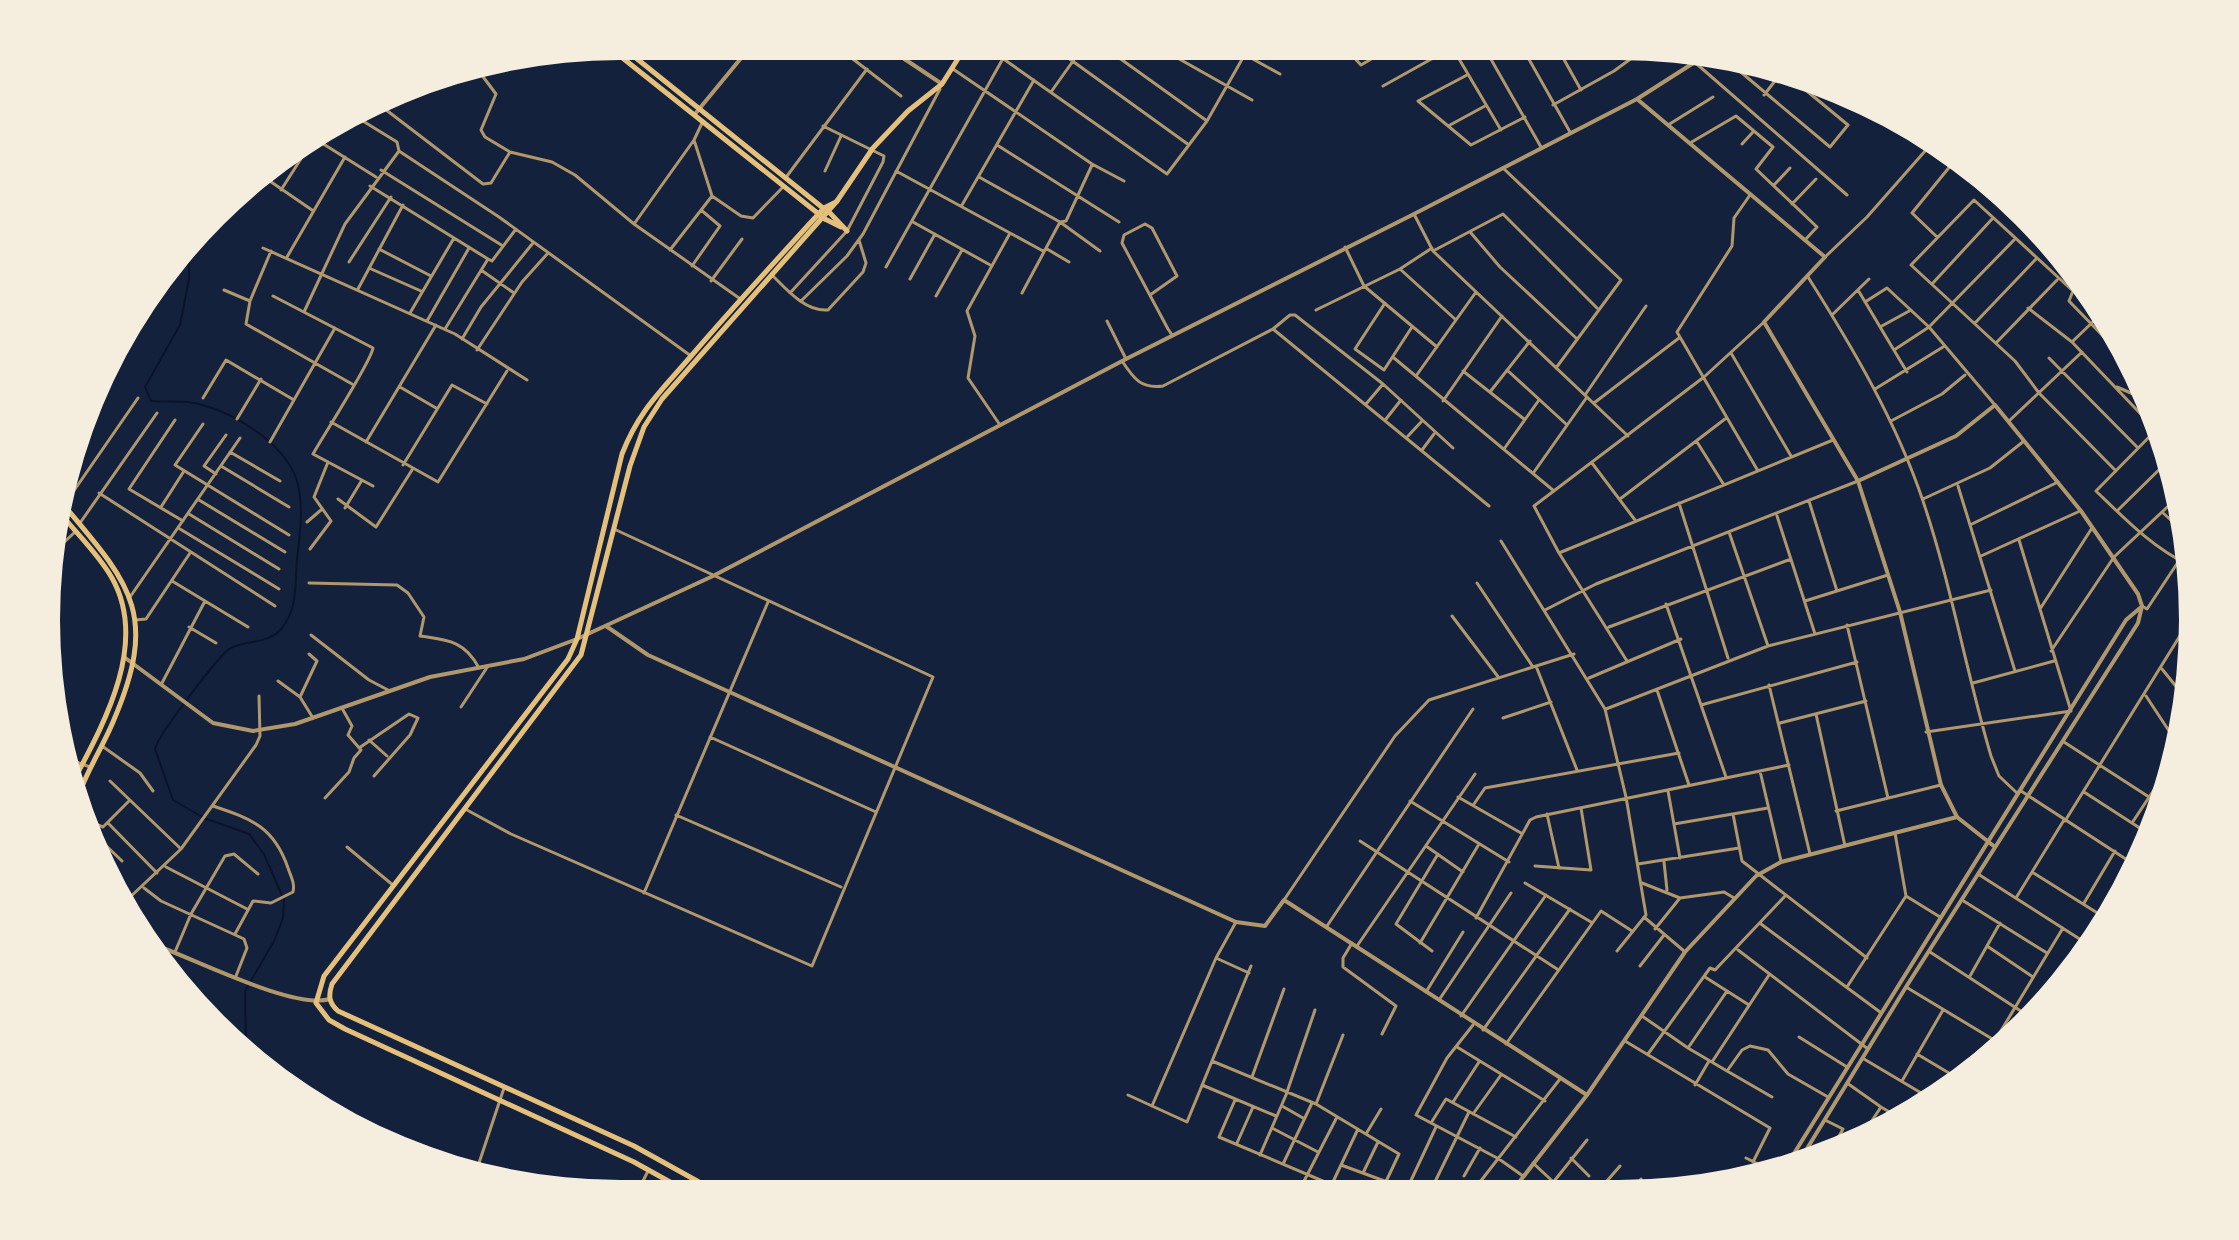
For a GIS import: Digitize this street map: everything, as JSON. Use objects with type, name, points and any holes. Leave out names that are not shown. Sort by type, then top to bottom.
[{"type":"main road","points":[[625,60],[784,185],[817,215],[844,229]]},
{"type":"main road","points":[[639,60],[787,176],[844,229]]},
{"type":"main road","points":[[667,1180],[345,1029],[329,1020],[316,1003],[324,976],[568,659],[577,639],[622,454],[633,426],[649,401],[817,215],[837,201],[873,148],[908,111],[942,84],[958,60]]},
{"type":"main road","points":[[695,1180],[634,1146],[338,1011],[330,999],[332,984],[573,668],[589,632],[614,529],[644,427],[662,399],[825,219],[826,210]]},
{"type":"main road","points":[[71,513],[120,573],[135,620],[132,663],[120,704],[84,782]]},
{"type":"main road","points":[[69,524],[104,565],[117,589],[124,612],[124,657],[112,699],[80,769]]},
{"type":"street","points":[[695,114],[739,60]]},
{"type":"street","points":[[855,60],[901,96]]},
{"type":"street","points":[[801,301],[859,240],[942,84],[905,60]]},
{"type":"street","points":[[886,267],[1002,60]]},
{"type":"street","points":[[1004,60],[1167,174],[1207,121],[1242,60]]},
{"type":"street","points":[[1122,60],[1207,121]]},
{"type":"street","points":[[1182,60],[1252,100]]},
{"type":"street","points":[[1256,60],[1280,74]]},
{"type":"street","points":[[1383,86],[1429,60]]},
{"type":"street","points":[[1459,60],[1502,131]]},
{"type":"street","points":[[1492,60],[1541,147]]},
{"type":"street","points":[[1529,60],[1570,132]]},
{"type":"street","points":[[1564,60],[1581,90]]},
{"type":"street","points":[[1553,105],[1627,60]]},
{"type":"street","points":[[1051,92],[1073,61],[1189,145]]},
{"type":"street","points":[[124,657],[162,683],[195,713],[213,723],[237,730],[259,730],[343,710],[430,677],[524,659],[577,639],[713,576],[1172,335],[1637,99],[1690,65]]},
{"type":"street","points":[[1699,66],[1847,195]]},
{"type":"street","points":[[787,176],[867,69]]},
{"type":"street","points":[[953,69],[1092,164],[1124,181]]},
{"type":"street","points":[[1741,74],[1830,147],[1848,125],[1812,95]]},
{"type":"street","points":[[1467,75],[1418,101],[1471,145],[1525,117]]},
{"type":"street","points":[[483,77],[496,94],[482,134],[510,152],[561,166],[634,224],[739,298]]},
{"type":"street","points":[[961,206],[1034,80]]},
{"type":"street","points":[[1764,95],[1775,82]]},
{"type":"street","points":[[1668,125],[1713,97]]},
{"type":"street","points":[[1637,99],[1825,257]]},
{"type":"street","points":[[1448,126],[1485,106]]},
{"type":"street","points":[[388,111],[483,184],[491,183],[510,152]]},
{"type":"street","points":[[1690,143],[1736,116],[1773,147],[1756,169],[1817,227],[1805,240]]},
{"type":"street","points":[[634,224],[694,140],[703,121]]},
{"type":"street","points":[[364,122],[397,142],[399,151],[516,229],[691,356]]},
{"type":"street","points":[[790,293],[844,229],[883,162],[884,156],[873,148],[823,126]]},
{"type":"street","points":[[1742,144],[1754,132]]},
{"type":"street","points":[[825,171],[841,136]]},
{"type":"street","points":[[694,140],[712,196],[748,219],[760,214],[784,185]]},
{"type":"street","points":[[324,145],[376,177]]},
{"type":"street","points":[[997,145],[1119,222]]},
{"type":"street","points":[[304,312],[345,224],[381,170],[399,151]]},
{"type":"street","points":[[1627,661],[1609,627],[1559,553],[1534,506],[1731,353],[1867,217],[1925,151]]},
{"type":"street","points":[[286,258],[345,157]]},
{"type":"street","points":[[281,190],[300,161]]},
{"type":"street","points":[[1060,222],[1066,221],[1092,164]]},
{"type":"street","points":[[1502,167],[1621,280],[1597,308],[1556,368]]},
{"type":"street","points":[[1774,185],[1790,168]]},
{"type":"street","points":[[1937,237],[1912,213],[1949,168]]},
{"type":"street","points":[[381,170],[503,246]]},
{"type":"street","points":[[896,171],[1009,235],[1043,251],[1047,249],[1069,262]]},
{"type":"street","points":[[979,177],[1060,222],[1100,251]]},
{"type":"street","points":[[1792,204],[1816,179]]},
{"type":"street","points":[[271,183],[312,210]]},
{"type":"street","points":[[370,186],[492,261],[516,229]]},
{"type":"street","points":[[1751,194],[1734,218],[1732,246],[1678,328],[1679,338],[1758,471]]},
{"type":"street","points":[[670,250],[712,196]]},
{"type":"street","points":[[349,262],[391,197]]},
{"type":"street","points":[[2071,289],[1974,200],[1911,265],[2015,361],[2039,393],[2116,471]]},
{"type":"street","points":[[358,289],[403,205]]},
{"type":"street","points":[[692,266],[720,226],[701,210]]},
{"type":"street","points":[[1414,214],[1433,250],[1628,436]]},
{"type":"street","points":[[1316,310],[1503,214],[1597,308]]},
{"type":"street","points":[[1932,284],[1993,218]]},
{"type":"street","points":[[913,222],[992,266]]},
{"type":"street","points":[[1022,293],[1060,222]]},
{"type":"street","points":[[1150,295],[1177,276],[1152,228],[1145,224],[1124,235],[1122,241],[1150,295],[1172,335]]},
{"type":"street","points":[[1471,233],[1500,267],[1576,338]]},
{"type":"street","points":[[910,279],[935,234]]},
{"type":"street","points":[[1000,425],[968,378],[975,336],[967,311],[1009,235]]},
{"type":"street","points":[[410,313],[454,238]]},
{"type":"street","points":[[711,281],[742,239]]},
{"type":"street","points":[[1894,350],[1929,327],[2015,239]]},
{"type":"street","points":[[773,276],[801,301],[824,311],[838,300],[865,267],[859,240]]},
{"type":"street","points":[[462,339],[499,282],[533,242]]},
{"type":"street","points":[[1345,247],[1364,286],[1437,347]]},
{"type":"street","points":[[263,248],[445,329],[507,371],[527,380]]},
{"type":"street","points":[[427,321],[470,248]]},
{"type":"street","points":[[379,249],[431,276]]},
{"type":"street","points":[[936,296],[962,250]]},
{"type":"street","points":[[271,251],[250,301],[246,324],[352,384]]},
{"type":"street","points":[[477,350],[515,293],[549,253]]},
{"type":"street","points":[[445,329],[488,259]]},
{"type":"street","points":[[1975,323],[2036,259]]},
{"type":"street","points":[[369,268],[422,291]]},
{"type":"street","points":[[1400,269],[1456,320]]},
{"type":"street","points":[[481,270],[515,293]]},
{"type":"street","points":[[1807,276],[1875,389],[1923,499],[1953,598],[1982,725],[1999,776],[2019,792],[2125,858]]},
{"type":"street","points":[[1832,315],[1869,279]]},
{"type":"street","points":[[1996,343],[2057,280]]},
{"type":"street","points":[[1865,302],[1887,288],[1929,327],[2081,511],[2114,557],[2142,606],[2147,609],[2176,565]]},
{"type":"street","points":[[224,290],[250,301]]},
{"type":"street","points":[[1858,290],[1907,372]]},
{"type":"street","points":[[1416,376],[1476,292]]},
{"type":"street","points":[[2073,292],[2069,301],[2099,331]]},
{"type":"street","points":[[273,296],[373,348],[371,359],[352,384],[313,454],[373,486]]},
{"type":"street","points":[[1385,303],[1355,349],[1384,370],[1412,327]]},
{"type":"street","points":[[1534,472],[1646,306]]},
{"type":"street","points":[[2028,308],[2072,342],[2137,408]]},
{"type":"street","points":[[1880,327],[1911,310]]},
{"type":"street","points":[[1107,321],[1136,382],[1150,388],[1163,386],[1295,315],[1383,384],[1453,448]]},
{"type":"street","points":[[1443,401],[1502,316]]},
{"type":"street","points":[[1764,322],[1858,481],[1900,612],[1941,785],[1957,817],[1995,847]]},
{"type":"street","points":[[2072,342],[2091,324]]},
{"type":"street","points":[[366,443],[436,325]]},
{"type":"street","points":[[270,442],[335,328]]},
{"type":"street","points":[[1273,329],[1489,506]]},
{"type":"street","points":[[1594,403],[1679,338]]},
{"type":"street","points":[[1490,392],[1530,341]]},
{"type":"street","points":[[1875,389],[1907,372],[1944,346]]},
{"type":"street","points":[[2008,422],[2082,352]]},
{"type":"street","points":[[1731,353],[1791,456]]},
{"type":"street","points":[[1394,358],[1554,491]]},
{"type":"street","points":[[2049,358],[2138,448]]},
{"type":"street","points":[[203,398],[226,360],[294,400]]},
{"type":"street","points":[[1507,370],[1566,424]]},
{"type":"street","points":[[331,422],[434,482],[442,480],[507,371]]},
{"type":"street","points":[[1463,371],[1524,419]]},
{"type":"street","points":[[1891,421],[1942,394],[1966,374]]},
{"type":"street","points":[[237,419],[261,379]]},
{"type":"street","points":[[403,465],[436,408],[455,384],[487,404]]},
{"type":"street","points":[[1366,404],[1383,384]]},
{"type":"street","points":[[2115,386],[2130,393]]},
{"type":"street","points":[[400,387],[436,408]]},
{"type":"street","points":[[77,484],[138,398]]},
{"type":"street","points":[[1386,419],[1401,400]]},
{"type":"street","points":[[1504,449],[1539,400]]},
{"type":"street","points":[[1545,610],[1585,589],[1908,460],[1956,436],[1995,405]]},
{"type":"street","points":[[80,523],[157,413]]},
{"type":"street","points":[[1620,499],[1726,418]]},
{"type":"street","points":[[175,420],[129,489],[183,521]]},
{"type":"street","points":[[1407,437],[1422,421]]},
{"type":"street","points":[[203,424],[175,465],[289,535]]},
{"type":"street","points":[[1422,450],[1435,433]]},
{"type":"street","points":[[216,474],[204,466],[226,435]]},
{"type":"street","points":[[130,597],[240,438]]},
{"type":"street","points":[[2148,438],[2096,491],[2141,535],[2175,560]]},
{"type":"street","points":[[1559,553],[1835,439]]},
{"type":"street","points":[[1923,499],[1958,486],[1990,468],[2024,441]]},
{"type":"street","points":[[1697,442],[1724,485]]},
{"type":"street","points":[[230,452],[280,481]]},
{"type":"street","points":[[310,549],[330,524],[314,497],[328,462]]},
{"type":"street","points":[[1592,463],[1635,520]]},
{"type":"street","points":[[221,466],[289,507]]},
{"type":"street","points":[[338,499],[345,508],[376,527],[412,470]]},
{"type":"street","points":[[2117,511],[2159,470]]},
{"type":"street","points":[[161,507],[184,471]]},
{"type":"street","points":[[345,508],[362,480]]},
{"type":"street","points":[[1972,524],[2058,482]]},
{"type":"street","points":[[1958,486],[2015,671]]},
{"type":"street","points":[[99,493],[275,606]]},
{"type":"street","points":[[198,500],[285,552]]},
{"type":"street","points":[[1809,501],[1837,591]]},
{"type":"street","points":[[1679,503],[1728,658]]},
{"type":"street","points":[[2051,651],[2114,557],[2141,535],[2167,507]]},
{"type":"street","points":[[307,522],[321,510]]},
{"type":"street","points":[[1981,556],[2081,511]]},
{"type":"street","points":[[2162,512],[2169,519]]},
{"type":"street","points":[[189,514],[279,569]]},
{"type":"street","points":[[1776,514],[1815,634]]},
{"type":"street","points":[[179,528],[279,589]]},
{"type":"street","points":[[2039,610],[2092,528]]},
{"type":"street","points":[[466,809],[511,834],[812,966],[842,888],[897,767],[933,677],[614,529]]},
{"type":"street","points":[[66,540],[75,532]]},
{"type":"street","points":[[1729,532],[1768,646]]},
{"type":"street","points":[[2019,540],[2071,711]]},
{"type":"street","points":[[1501,541],[1589,678],[1605,709],[1626,797],[1642,883],[1644,917],[1685,952]]},
{"type":"street","points":[[135,620],[146,619],[190,553]]},
{"type":"street","points":[[1609,627],[1791,559]]},
{"type":"street","points":[[1805,601],[1888,575]]},
{"type":"street","points":[[172,581],[248,627]]},
{"type":"street","points":[[309,583],[397,585],[408,593],[424,617],[420,636],[460,644],[479,668]]},
{"type":"street","points":[[1477,583],[1534,666],[1577,772]]},
{"type":"street","points":[[1605,709],[1728,658],[1991,590]]},
{"type":"street","points":[[162,683],[205,601]]},
{"type":"street","points":[[644,893],[769,601]]},
{"type":"street","points":[[1666,604],[1681,639],[1726,777]]},
{"type":"street","points":[[1795,1151],[2126,620],[2142,606]]},
{"type":"street","points":[[1809,1146],[1906,987],[2138,623],[2142,606]]},
{"type":"street","points":[[1452,616],[1499,678]]},
{"type":"street","points":[[1847,625],[1888,798]]},
{"type":"street","points":[[606,626],[648,655],[1236,922],[1265,926],[1395,736],[1419,708],[1429,700],[1574,654]]},
{"type":"street","points":[[189,627],[216,643]]},
{"type":"street","points":[[311,635],[369,680],[392,691]]},
{"type":"street","points":[[2016,898],[2179,638]]},
{"type":"street","points":[[1589,678],[1681,639]]},
{"type":"street","points":[[300,697],[317,661],[309,654]]},
{"type":"street","points":[[1973,683],[2055,661]]},
{"type":"street","points":[[1701,705],[1857,662]]},
{"type":"street","points":[[461,707],[488,666]]},
{"type":"street","points":[[2161,667],[2175,684]]},
{"type":"street","points":[[278,681],[300,697],[313,718]]},
{"type":"street","points":[[1769,685],[1810,854]]},
{"type":"street","points":[[1656,689],[1689,785]]},
{"type":"street","points":[[2145,694],[2168,729]]},
{"type":"street","points":[[133,896],[181,849],[256,745],[259,696]]},
{"type":"street","points":[[1780,723],[1866,701]]},
{"type":"street","points":[[1503,718],[1551,702]]},
{"type":"street","points":[[1327,926],[1473,709]]},
{"type":"street","points":[[343,710],[352,726],[348,735],[359,748]]},
{"type":"street","points":[[1926,732],[2071,711]]},
{"type":"street","points":[[1816,714],[1845,846]]},
{"type":"street","points":[[325,798],[351,769],[359,748],[390,724],[415,715],[418,720],[415,729],[374,776]]},
{"type":"street","points":[[710,737],[876,812]]},
{"type":"street","points":[[369,740],[389,757]]},
{"type":"street","points":[[2064,742],[2149,797]]},
{"type":"street","points":[[102,746],[140,773],[153,791]]},
{"type":"street","points":[[1474,804],[1485,788],[1679,753]]},
{"type":"street","points":[[79,763],[91,767]]},
{"type":"street","points":[[1476,918],[1530,820],[1626,797],[1789,765]]},
{"type":"street","points":[[1760,771],[1781,862]]},
{"type":"street","points":[[1382,1034],[1396,1006],[1343,967],[1343,958],[1475,774]]},
{"type":"street","points":[[110,781],[181,849]]},
{"type":"street","points":[[1836,811],[1941,785]]},
{"type":"street","points":[[1668,789],[1680,858]]},
{"type":"street","points":[[2084,792],[2139,827]]},
{"type":"street","points":[[2132,823],[2151,794]]},
{"type":"street","points":[[1458,797],[1523,834]]},
{"type":"street","points":[[100,826],[108,823],[129,801]]},
{"type":"street","points":[[1410,801],[1509,862]]},
{"type":"street","points":[[1535,866],[1591,870],[1581,807]]},
{"type":"street","points":[[212,808],[271,833],[283,849],[295,885],[292,893],[279,899],[268,903],[257,899],[247,909],[235,934]]},
{"type":"street","points":[[1674,824],[1768,808]]},
{"type":"street","points":[[1547,814],[1560,869]]},
{"type":"street","points":[[1733,814],[1742,861],[1867,958]]},
{"type":"street","points":[[676,815],[842,888]]},
{"type":"street","points":[[1520,1180],[1587,1095],[1685,952],[1758,874],[1781,862],[1957,817]]},
{"type":"street","points":[[108,823],[157,873]]},
{"type":"street","points":[[1847,987],[1906,896],[1895,833]]},
{"type":"street","points":[[1360,841],[1557,969]]},
{"type":"street","points":[[1420,943],[1479,844]]},
{"type":"street","points":[[1425,845],[1463,872]]},
{"type":"street","points":[[347,847],[394,886]]},
{"type":"street","points":[[1638,864],[1739,848]]},
{"type":"street","points":[[110,849],[122,861]]},
{"type":"street","points":[[2084,903],[2115,851]]},
{"type":"street","points":[[175,952],[191,914],[228,854],[234,854],[258,874]]},
{"type":"street","points":[[1432,951],[1396,924],[1438,854]]},
{"type":"street","points":[[1663,860],[1667,890]]},
{"type":"street","points":[[165,866],[174,874],[247,909]]},
{"type":"street","points":[[2032,872],[2097,912]]},
{"type":"street","points":[[1978,874],[2079,939]]},
{"type":"street","points":[[1525,883],[1592,923]]},
{"type":"street","points":[[1642,883],[1667,890],[1680,898],[1724,892],[1734,898]]},
{"type":"street","points":[[143,888],[161,901],[235,934],[247,945],[236,976]]},
{"type":"street","points":[[1439,1000],[1511,893]]},
{"type":"street","points":[[1461,1016],[1546,895]]},
{"type":"street","points":[[1648,1054],[1710,968],[1715,970],[1738,950],[1786,895]]},
{"type":"street","points":[[1906,896],[1940,917]]},
{"type":"street","points":[[1655,929],[1680,898]]},
{"type":"street","points":[[1284,900],[1473,1025],[1587,1095]]},
{"type":"street","points":[[1962,900],[2048,954]]},
{"type":"street","points":[[1483,1030],[1570,909]]},
{"type":"street","points":[[1506,1044],[1601,911],[1633,931]]},
{"type":"street","points":[[1617,951],[1644,917]]},
{"type":"street","points":[[1152,1106],[1216,958],[1236,922]]},
{"type":"street","points":[[1969,977],[2000,923]]},
{"type":"street","points":[[1761,924],[1881,1012]]},
{"type":"street","points":[[2008,1023],[2063,928]]},
{"type":"street","points":[[1426,992],[1463,932]]},
{"type":"street","points":[[1640,966],[1664,935]]},
{"type":"street","points":[[1987,946],[2034,978]]},
{"type":"street","points":[[167,949],[270,991],[316,1003],[330,999]]},
{"type":"street","points":[[1738,950],[1868,1049]]},
{"type":"street","points":[[1930,952],[2020,1011]]},
{"type":"street","points":[[1216,958],[1249,973]]},
{"type":"street","points":[[1128,1095],[1187,1122],[1251,966]]},
{"type":"street","points":[[1695,1085],[1770,974]]},
{"type":"street","points":[[1705,977],[1749,1005]]},
{"type":"street","points":[[1906,987],[1991,1038]]},
{"type":"street","points":[[1252,1077],[1284,989]]},
{"type":"street","points":[[1688,1048],[1727,991]]},
{"type":"street","points":[[1260,1155],[1282,1106],[1315,1010]]},
{"type":"street","points":[[1902,1081],[1943,1010]]},
{"type":"street","points":[[1641,1016],[1688,1048],[1772,1097]]},
{"type":"street","points":[[1473,1025],[1456,1046],[1416,1115],[1480,1148],[1523,1176]]},
{"type":"street","points":[[1283,1164],[1314,1104],[1343,1035]]},
{"type":"street","points":[[1799,1037],[1847,1067]]},
{"type":"street","points":[[1624,1041],[1770,1128],[1753,1162],[1746,1158]]},
{"type":"street","points":[[1456,1046],[1545,1101]]},
{"type":"street","points":[[1727,1071],[1742,1050],[1759,1046],[1768,1050],[1788,1074],[1828,1097]]},
{"type":"street","points":[[1917,1054],[1948,1073]]},
{"type":"street","points":[[1863,1058],[1920,1092]]},
{"type":"street","points":[[1212,1061],[1314,1104],[1399,1154],[1386,1180]]},
{"type":"street","points":[[1453,1102],[1479,1062]]},
{"type":"street","points":[[1436,1180],[1471,1113],[1501,1075]]},
{"type":"street","points":[[1482,1180],[1560,1079]]},
{"type":"street","points":[[1847,1083],[1888,1111]]},
{"type":"street","points":[[1202,1085],[1277,1117]]},
{"type":"street","points":[[479,1162],[504,1087]]},
{"type":"street","points":[[1431,1123],[1446,1099],[1518,1137]]},
{"type":"street","points":[[1235,1100],[1219,1137],[1320,1180]]},
{"type":"street","points":[[1282,1106],[1304,1119]]},
{"type":"street","points":[[1237,1144],[1253,1107]]},
{"type":"street","points":[[1873,1119],[1881,1107]]},
{"type":"street","points":[[1366,1134],[1381,1109]]},
{"type":"street","points":[[1305,1180],[1337,1117]]},
{"type":"street","points":[[1825,1120],[1843,1129],[1840,1134]]},
{"type":"street","points":[[1412,1180],[1436,1126]]},
{"type":"street","points":[[1272,1128],[1319,1152]]},
{"type":"street","points":[[1334,1180],[1358,1129]]},
{"type":"street","points":[[1554,1180],[1587,1140]]},
{"type":"street","points":[[1363,1173],[1378,1142]]},
{"type":"street","points":[[1464,1176],[1480,1148]]},
{"type":"street","points":[[1571,1158],[1589,1176]]},
{"type":"street","points":[[1533,1163],[1552,1180]]},
{"type":"street","points":[[1341,1165],[1382,1180]]},
{"type":"street","points":[[1608,1180],[1620,1166]]},
{"type":"street","points":[[644,1180],[649,1170]]},
{"type":"waterway","points":[[189,263],[180,325],[145,387],[151,401],[203,405],[253,429],[268,440],[290,467],[297,481],[300,500],[295,596],[286,622],[276,634],[231,648],[225,653],[177,713],[155,749],[173,800],[204,818],[249,834],[264,854],[284,900],[283,918],[274,941],[245,991],[246,1036]]}]
